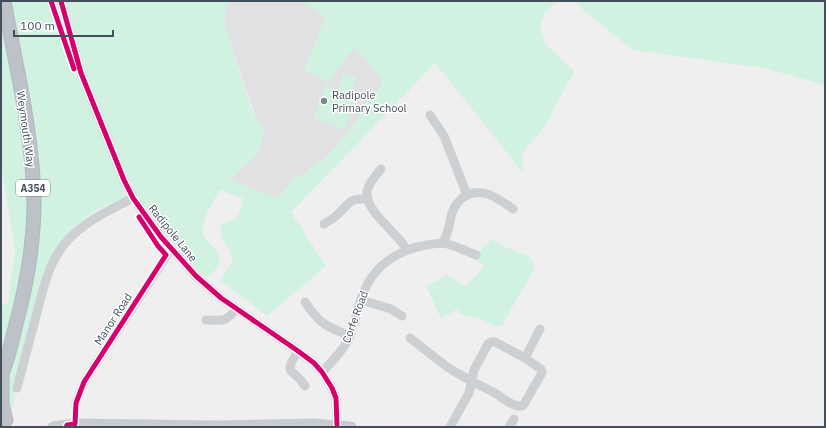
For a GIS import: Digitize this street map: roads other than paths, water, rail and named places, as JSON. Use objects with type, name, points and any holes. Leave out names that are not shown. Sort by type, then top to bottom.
[{"type":"highway","name":"Weymouth Way","points":[[4,1],[29,147],[34,200],[31,245],[26,284],[2,375],[2,404],[8,422]]},
{"type":"main road","points":[[53,427],[313,424],[352,427]]},
{"type":"street","name":"Radipole Lane","points":[[61,1],[81,73],[124,180],[133,198],[171,249],[196,276],[236,309],[314,362],[332,388],[336,398],[337,425]]},
{"type":"street","points":[[430,115],[444,136],[467,195]]},
{"type":"street","points":[[381,169],[374,178],[368,190],[368,198],[377,215],[407,250]]},
{"type":"street","points":[[442,243],[446,239],[454,208],[462,198],[467,195],[474,192],[484,192],[513,209]]},
{"type":"street","points":[[17,388],[46,279],[53,259],[67,240],[82,227],[98,216],[133,198]]},
{"type":"street","points":[[324,224],[336,217],[350,202],[368,198]]},
{"type":"street","name":"Corfe Road","points":[[322,372],[344,348],[350,336],[361,300],[370,280],[377,270],[394,256],[427,244],[442,243],[476,255]]},
{"type":"street","name":"Manor Road","points":[[76,403],[84,382],[171,249]]},
{"type":"street","points":[[361,300],[391,309],[402,316]]},
{"type":"street","points":[[304,302],[323,324],[350,336]]},
{"type":"street","points":[[206,320],[223,320],[229,318],[236,309]]},
{"type":"street","points":[[525,358],[540,329]]},
{"type":"street","points":[[410,338],[450,368],[472,381],[513,405],[522,406],[524,404],[542,373],[540,367],[492,342],[488,344],[474,370],[472,381],[469,393],[450,427]]},
{"type":"street","points":[[298,351],[293,358],[290,368],[293,374],[301,380],[305,386]]},
{"type":"place","name":"Radipole Primary School","points":[[324,101]]}]
